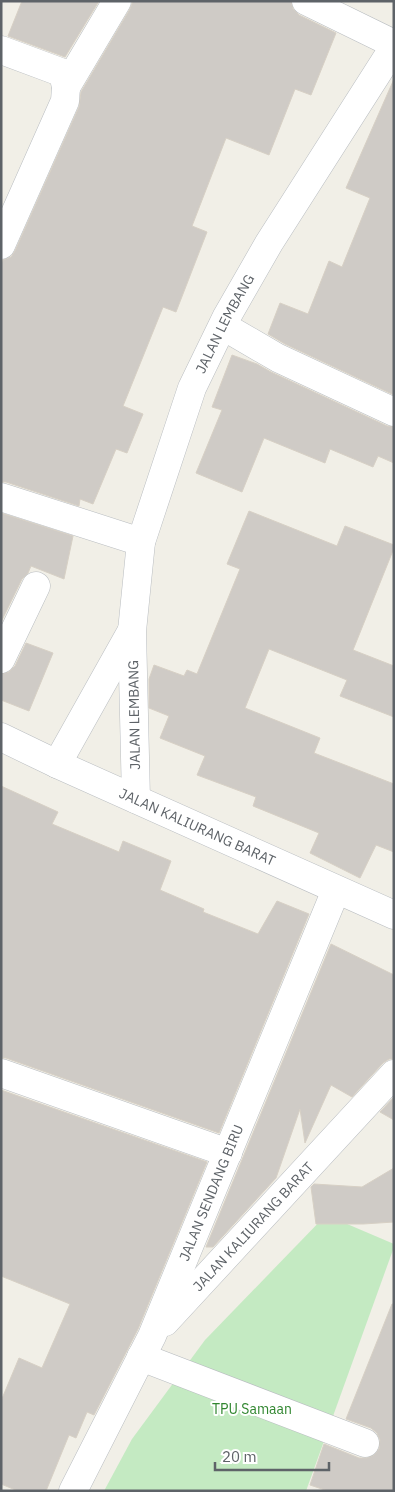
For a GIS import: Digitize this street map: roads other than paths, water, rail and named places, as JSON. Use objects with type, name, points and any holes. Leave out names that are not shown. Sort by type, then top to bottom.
[{"type":"street","points":[[66,87],[117,1]]},
{"type":"street","points":[[306,1],[394,46]]},
{"type":"street","name":"JALAN LEMBANG","points":[[136,799],[132,631],[141,542],[192,388],[223,326],[269,244],[394,46]]},
{"type":"street","points":[[1,50],[63,73],[66,87],[65,101],[1,245]]},
{"type":"street","points":[[223,326],[278,358],[394,412]]},
{"type":"street","points":[[1,497],[141,542]]},
{"type":"street","points":[[1,659],[36,586]]},
{"type":"street","name":"JALAN LEMBANG","points":[[57,764],[132,631]]},
{"type":"street","name":"JALAN KALIURANG BARAT","points":[[1,737],[394,915]]},
{"type":"street","name":"JALAN SENDANG BIRU","points":[[73,1491],[147,1346],[336,890]]},
{"type":"street","points":[[1,1073],[228,1154]]},
{"type":"street","name":"JALAN KALIURANG BARAT","points":[[147,1346],[394,1074]]},
{"type":"street","points":[[147,1346],[365,1443]]},
{"type":"park label","name":"TPU Samaan","points":[[252,1409]]}]
